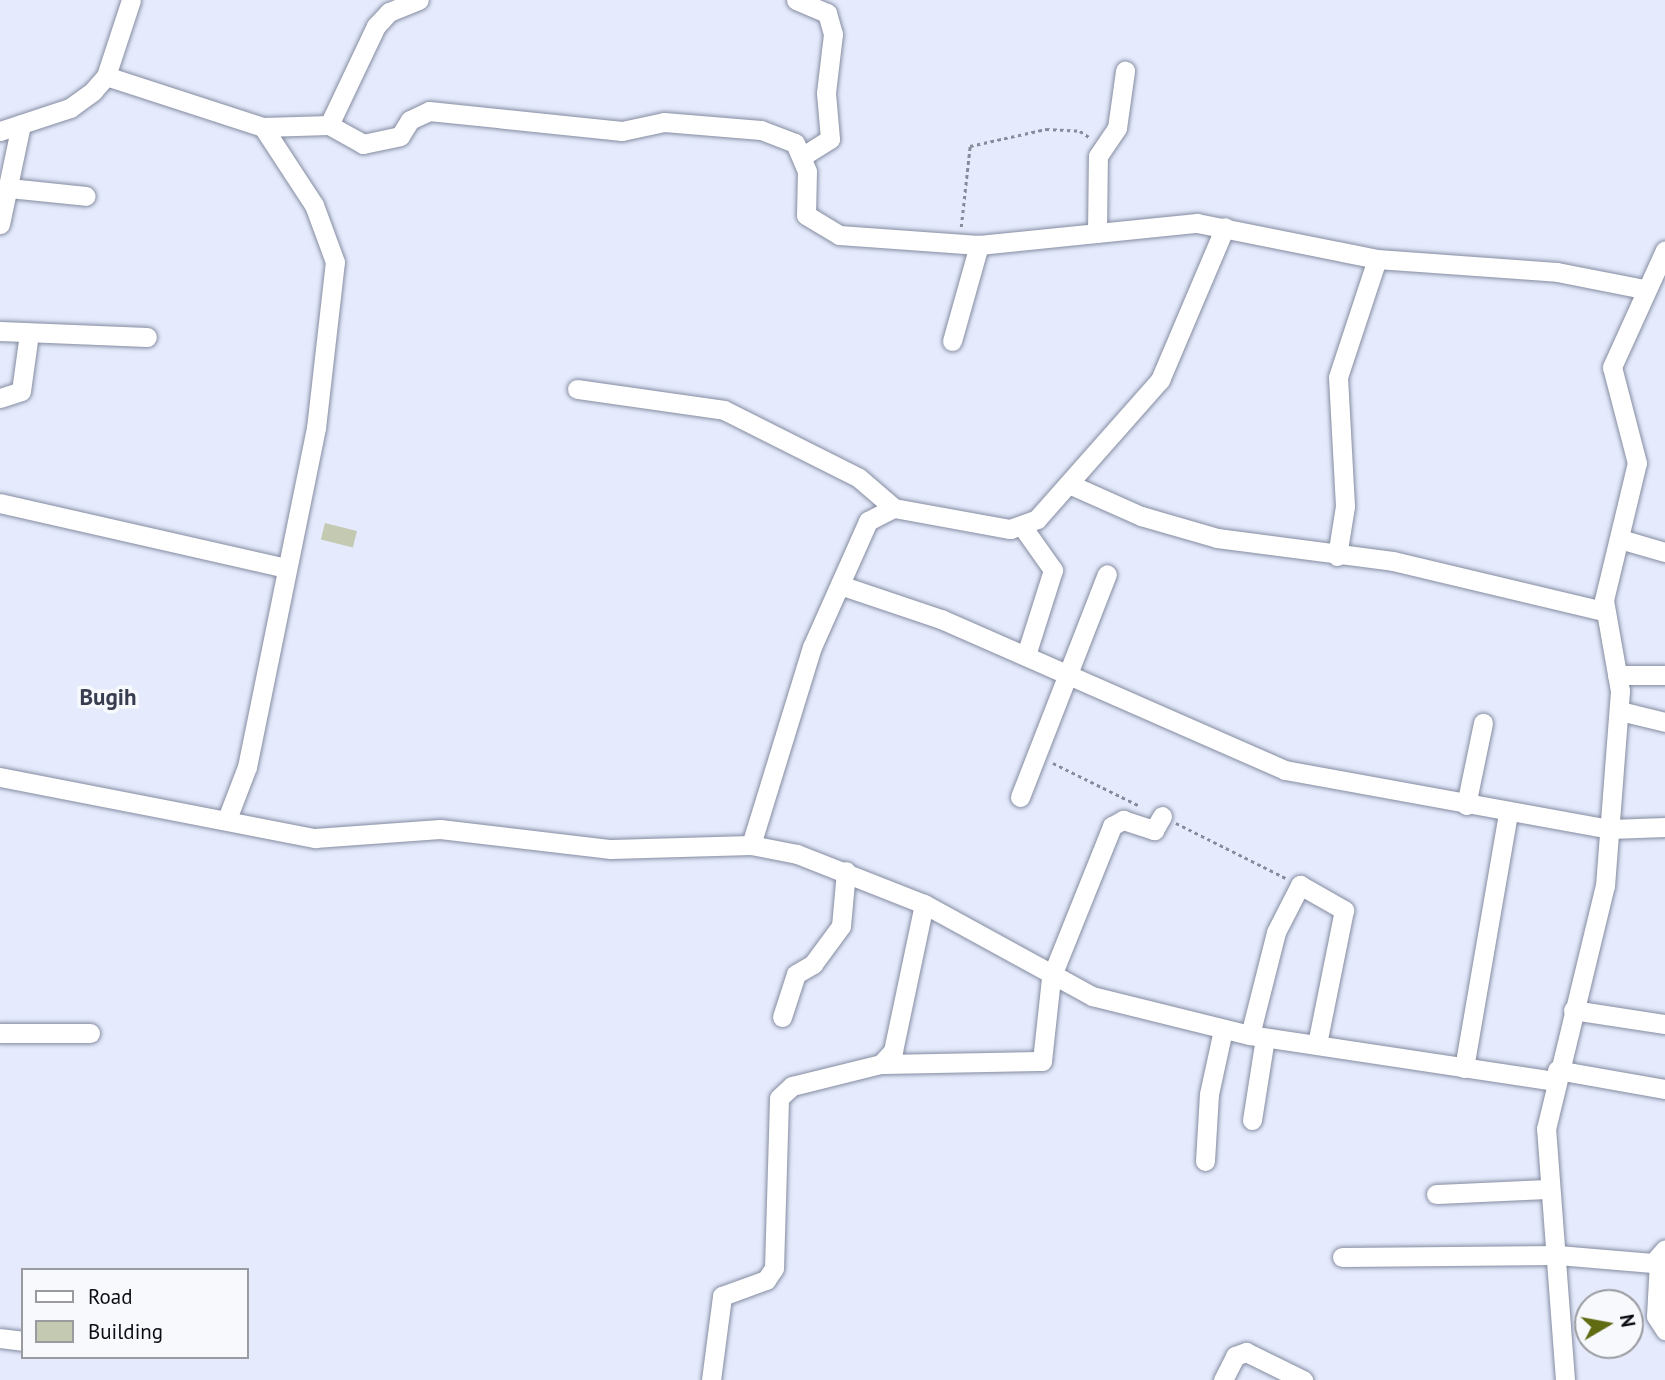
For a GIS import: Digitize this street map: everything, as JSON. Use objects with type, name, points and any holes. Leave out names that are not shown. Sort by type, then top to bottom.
[{"type":"street","points":[[0,131],[70,108],[106,76],[131,0]]},
{"type":"street","points":[[330,125],[376,26],[389,12],[419,0]]},
{"type":"street","points":[[796,0],[827,13],[833,34],[826,93],[830,139],[803,156]]},
{"type":"street","points":[[1097,233],[1098,156],[1117,128],[1125,71]]},
{"type":"street","points":[[106,76],[263,127],[330,125],[363,144],[393,139],[429,111],[622,131],[664,122],[779,134],[803,156],[806,215],[820,229],[970,244],[1097,233],[1171,223],[1225,227],[1377,259],[1557,272],[1644,289]]},
{"type":"street","points":[[0,224],[21,124]]},
{"type":"street","points":[[227,819],[247,767],[316,428],[335,262],[314,205],[263,127]]},
{"type":"street","points":[[9,188],[86,196]]},
{"type":"street","points":[[1022,526],[1069,484],[1160,380],[1225,227]]},
{"type":"street","points":[[952,341],[970,244]]},
{"type":"street","points":[[1566,1380],[1558,1255],[1548,1189],[1546,1129],[1556,1075],[1600,918],[1610,829],[1620,711],[1617,675],[1603,611],[1637,463],[1612,368],[1644,289],[1665,250]]},
{"type":"street","points":[[1337,556],[1345,506],[1338,377],[1377,259]]},
{"type":"street","points":[[0,331],[147,337]]},
{"type":"street","points":[[0,398],[21,391],[29,333]]},
{"type":"street","points":[[577,388],[724,410],[859,478],[894,508],[1022,526],[1053,570],[1026,655]]},
{"type":"street","points":[[1069,484],[1140,516],[1217,538],[1337,556],[1393,561],[1603,611]]},
{"type":"street","points":[[0,503],[288,568]]},
{"type":"street","points":[[751,845],[812,647],[868,522],[894,508]]},
{"type":"street","points":[[1620,539],[1665,552]]},
{"type":"street","points":[[1020,797],[1071,675],[1107,574]]},
{"type":"street","points":[[839,585],[1026,655],[1285,770],[1508,813],[1610,829],[1665,827]]},
{"type":"street","points":[[1617,675],[1665,675]]},
{"type":"street","points":[[1620,711],[1665,722]]},
{"type":"street","points":[[1466,805],[1483,723]]},
{"type":"street","points":[[0,777],[314,838],[440,829],[611,849],[751,845],[846,871],[924,904],[1051,978],[1092,996],[1223,1030],[1258,1036],[1464,1068],[1556,1075],[1665,1089]]},
{"type":"street","points":[[1464,1068],[1508,813]]},
{"type":"street","points":[[712,1380],[722,1296],[766,1280],[774,1268],[779,1098],[792,1086],[881,1064],[1039,1063],[1051,978],[1112,826],[1123,820],[1154,830],[1161,816]]},
{"type":"street","points":[[782,1017],[796,974],[822,955],[841,926],[846,871]]},
{"type":"street","points":[[1252,1120],[1258,1036],[1276,932],[1300,885],[1344,909],[1317,1044]]},
{"type":"street","points":[[881,1064],[895,1044],[924,904]]},
{"type":"street","points":[[1573,1010],[1665,1024]]},
{"type":"street","points":[[1205,1161],[1209,1094],[1223,1030]]},
{"type":"street","points":[[0,1033],[90,1033]]},
{"type":"street","points":[[1436,1194],[1548,1189]]},
{"type":"street","points":[[1342,1257],[1662,1255],[1656,1316],[1665,1330]]},
{"type":"street","points":[[0,1338],[21,1341]]},
{"type":"street","points":[[1223,1380],[1235,1356],[1246,1352],[1303,1380]]},
{"type":"path","points":[[970,244],[965,152],[978,141],[1046,129],[1080,131],[1098,156]]},
{"type":"building","points":[[325,523],[357,531],[353,547],[321,539]]},
{"type":"district","name":"Bugih","points":[[108,697]]}]
